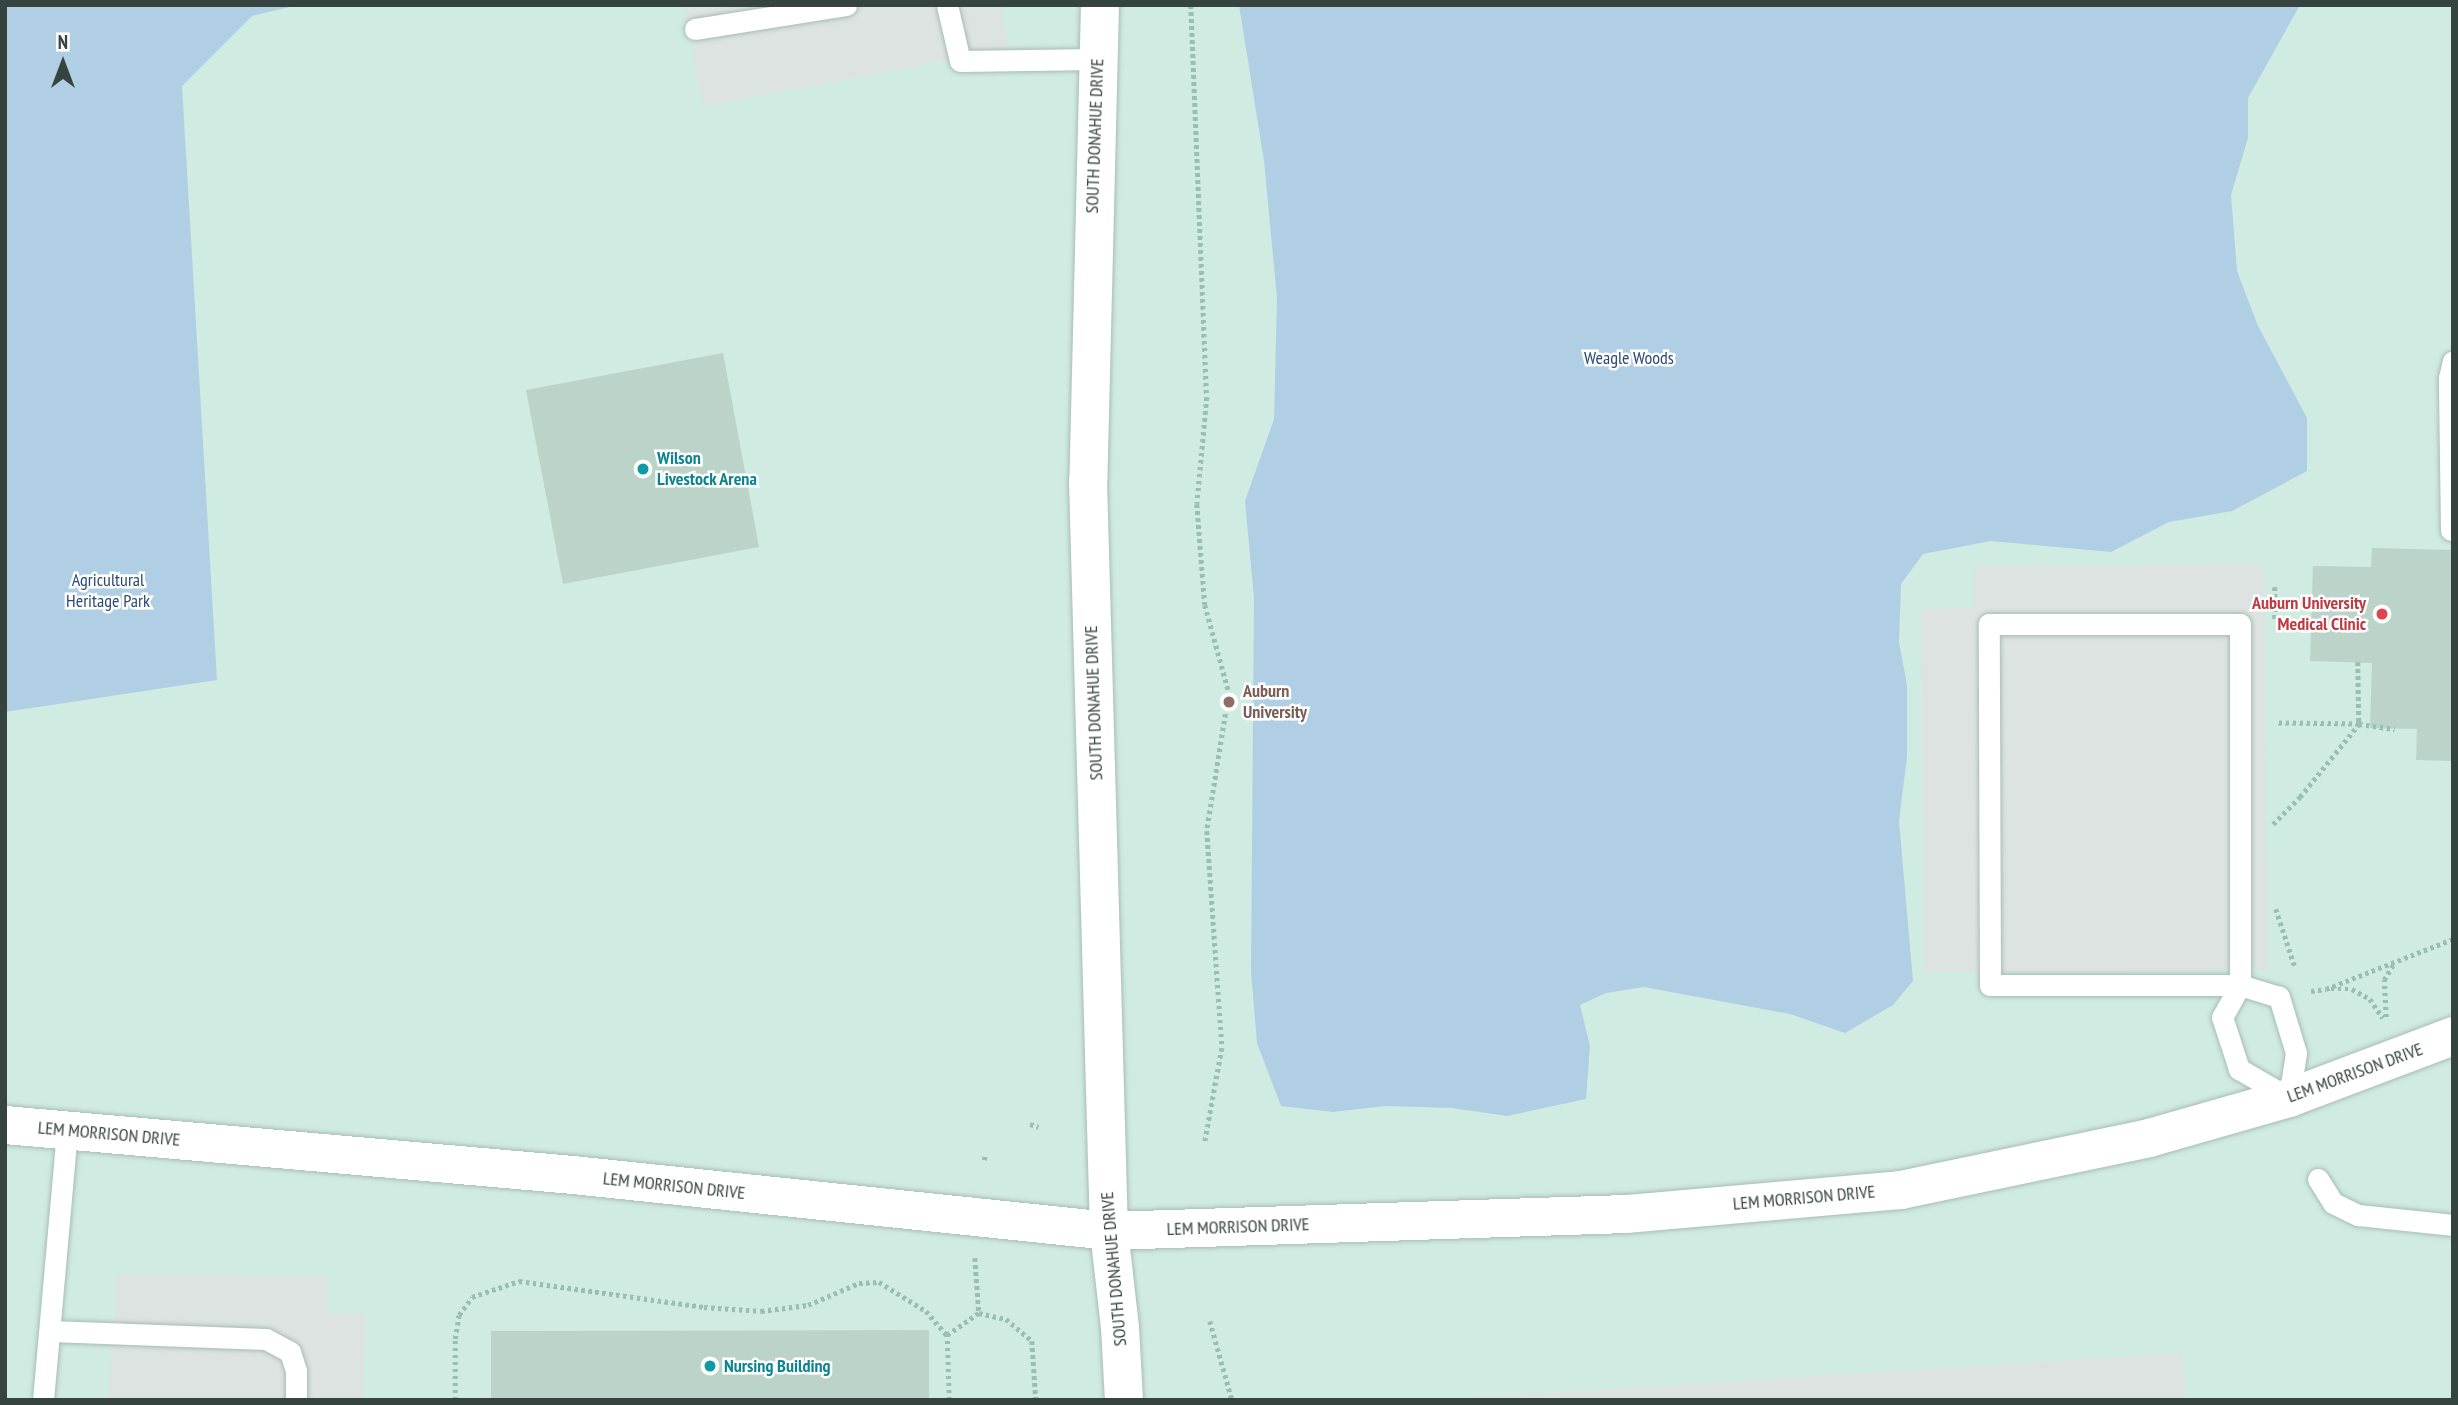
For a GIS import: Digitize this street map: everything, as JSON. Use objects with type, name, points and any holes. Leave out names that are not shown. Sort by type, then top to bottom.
[{"type":"street","name":"SOUTH DONAHUE DRIVE","points":[[1100,5],[1088,481],[1109,1231],[1120,1327],[1124,1400]]},
{"type":"street","name":"LEM MORRISON DRIVE","points":[[5,1125],[573,1175],[1109,1231],[1627,1214],[1901,1189],[2149,1138],[2289,1098],[2453,1036]]},
{"type":"lane","points":[[695,29],[846,5]]},
{"type":"lane","points":[[947,5],[960,61],[1097,59]]},
{"type":"lane","points":[[2451,530],[2449,379],[2453,362]]},
{"type":"lane","points":[[2241,985],[1990,985],[1989,624],[2240,624],[2241,985],[2222,1017],[2239,1069],[2289,1098],[2296,1053],[2281,1001],[2279,997],[2241,985]]},
{"type":"lane","points":[[43,1400],[67,1131]]},
{"type":"lane","points":[[2318,1179],[2333,1203],[2358,1215],[2453,1225]]},
{"type":"lane","points":[[50,1331],[266,1339],[290,1352],[296,1371],[296,1400]]},
{"type":"path","points":[[1191,5],[1207,397],[1197,504],[1205,605],[1229,693],[1207,831],[1222,1048],[1205,1142]]},
{"type":"path","points":[[2275,587],[2275,628]]},
{"type":"path","points":[[2272,824],[2300,797],[2359,724],[2358,662]]},
{"type":"path","points":[[2276,709],[2276,736]]},
{"type":"path","points":[[2277,723],[2359,724],[2395,729]]},
{"type":"path","points":[[2272,836],[2273,811]]},
{"type":"path","points":[[2272,897],[2299,979]]},
{"type":"path","points":[[2326,989],[2453,939]]},
{"type":"path","points":[[2304,991],[2352,989],[2370,999],[2387,1025],[2384,980],[2394,964]]},
{"type":"path","points":[[1030,1124],[1039,1127]]},
{"type":"path","points":[[975,1252],[979,1312]]},
{"type":"path","points":[[455,1400],[455,1339],[459,1315],[472,1297],[519,1281],[704,1307],[761,1311],[808,1305],[859,1283],[879,1282],[926,1311],[947,1335],[949,1400]]},
{"type":"path","points":[[947,1335],[979,1312]]},
{"type":"path","points":[[979,1312],[1006,1319],[1032,1341],[1036,1400]]},
{"type":"path","points":[[1210,1321],[1232,1400]]},
{"type":"shaded area","name":"Auburn University","points":[[5,5],[2453,5],[2453,1400],[5,1400]]},
{"type":"shaded area","points":[[684,5],[1000,5],[1009,49],[703,106]]},
{"type":"shaded area","points":[[2264,564],[2267,970],[1924,972],[1921,609],[1974,608],[1974,566]]},
{"type":"shaded area","points":[[117,1274],[327,1277],[327,1313],[366,1314],[363,1400],[108,1400]]},
{"type":"shaded area","points":[[2182,1353],[2186,1400],[1441,1400]]},
{"type":"green space","name":"Agricultural Heritage Park","points":[[5,5],[298,5],[252,16],[182,86],[217,680],[5,712]]},
{"type":"green space","name":"Weagle Woods","points":[[1239,5],[2300,5],[2248,98],[2248,138],[2231,195],[2237,271],[2258,326],[2307,418],[2307,471],[2232,511],[2169,522],[2111,552],[1991,541],[1923,554],[1901,584],[1899,642],[1907,685],[1907,757],[1899,821],[1913,981],[1893,1005],[1845,1033],[1790,1014],[1644,987],[1606,993],[1580,1005],[1590,1046],[1586,1099],[1507,1116],[1452,1108],[1385,1106],[1333,1112],[1281,1106],[1257,1043],[1251,972],[1254,598],[1245,501],[1274,419],[1277,298],[1264,161]]},
{"type":"building","name":"Wilson Livestock Arena","points":[[723,353],[759,547],[563,584],[526,390]]},
{"type":"building","name":"Auburn University Medical Clinic","points":[[2372,548],[2453,550],[2453,761],[2416,760],[2417,729],[2370,728],[2372,663],[2310,661],[2313,566],[2371,567]]},
{"type":"building","name":"Nursing Building","points":[[929,1330],[929,1400],[491,1400],[491,1331]]},
{"type":"place","name":"Wilson Livestock Arena","points":[[643,469]]},
{"type":"place","name":"Auburn University Medical Clinic","points":[[2382,614]]},
{"type":"place","name":"Auburn University","points":[[1229,702]]},
{"type":"place","name":"Nursing Building","points":[[710,1366]]}]
